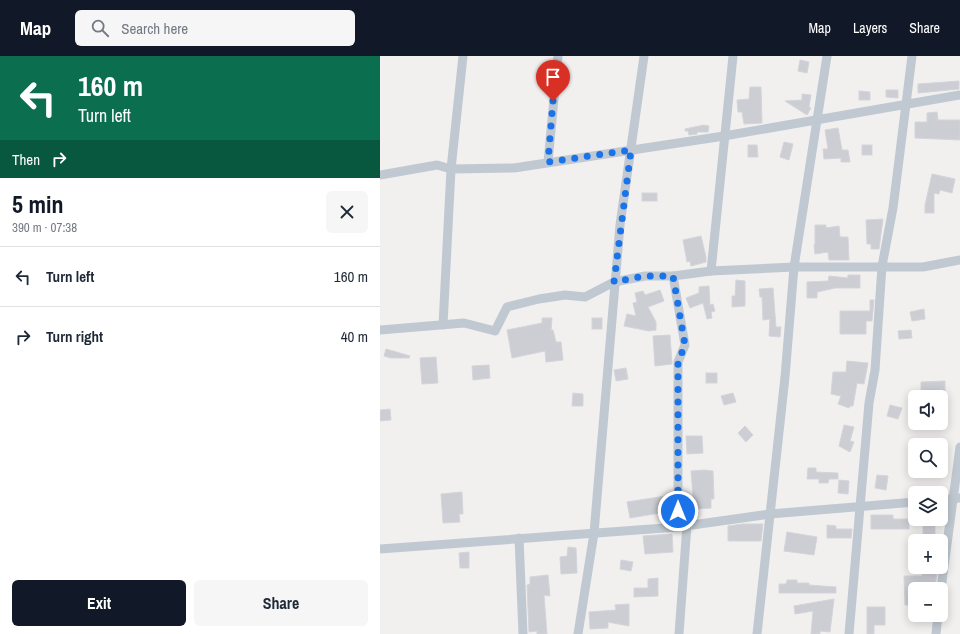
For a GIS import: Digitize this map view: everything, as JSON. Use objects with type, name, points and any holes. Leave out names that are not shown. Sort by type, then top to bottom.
[{"type":"street","points":[[443,325],[451,169],[463,56]]},
{"type":"street","points":[[548,162],[558,56]]},
{"type":"street","points":[[578,634],[594,533],[614,282],[644,56]]},
{"type":"street","points":[[711,271],[733,56]]},
{"type":"street","points":[[757,634],[785,377],[794,267],[827,56]]},
{"type":"street","points":[[849,634],[869,403],[875,370],[882,266],[893,208],[912,56]]},
{"type":"street","points":[[380,175],[438,165],[451,169],[514,168],[724,136],[906,106],[960,95]]},
{"type":"street","points":[[380,330],[464,323],[495,331],[507,307],[539,299],[565,295],[584,297],[614,282],[644,276],[673,276],[711,271],[794,267],[923,267],[960,260]]},
{"type":"street","points":[[673,276],[685,345],[678,362],[682,526],[678,634]]},
{"type":"street","points":[[942,582],[956,499],[960,447]]},
{"type":"street","points":[[380,549],[682,526],[770,514],[860,505],[908,502]]},
{"type":"street","points":[[519,538],[523,634]]},
{"type":"street","points":[[936,634],[937,622]]},
{"type":"building","points":[[800,60],[809,62],[807,73],[798,71]]},
{"type":"building","points":[[959,81],[959,89],[918,93],[918,84]]},
{"type":"building","points":[[750,87],[761,87],[762,123],[744,124],[742,112],[738,112],[737,100],[749,99]]},
{"type":"building","points":[[886,90],[898,90],[898,98],[886,97]]},
{"type":"building","points":[[859,91],[870,92],[870,100],[859,100]]},
{"type":"building","points":[[802,94],[811,95],[809,107],[811,108],[807,115],[785,101],[802,100]]},
{"type":"building","points":[[937,112],[938,120],[960,120],[960,140],[915,138],[915,122],[927,122],[927,113]]},
{"type":"building","points":[[704,125],[709,126],[708,132],[697,132],[697,134],[689,135],[688,131],[685,131],[685,129]]},
{"type":"building","points":[[838,128],[842,150],[848,150],[850,162],[841,162],[841,158],[824,159],[823,149],[828,149],[825,130]]},
{"type":"building","points":[[784,142],[793,144],[789,160],[780,157]]},
{"type":"building","points":[[748,145],[757,145],[758,157],[748,157]]},
{"type":"building","points":[[862,145],[872,145],[872,155],[862,155]]},
{"type":"building","points":[[932,174],[955,179],[952,193],[940,190],[939,194],[934,193],[934,213],[925,213],[925,205]]},
{"type":"building","points":[[642,193],[657,193],[657,201],[642,201]]},
{"type":"building","points":[[883,219],[879,249],[871,249],[871,244],[867,244],[866,220]]},
{"type":"building","points":[[815,225],[826,225],[826,228],[839,226],[840,237],[848,237],[849,260],[829,260],[828,252],[815,254]]},
{"type":"building","points":[[701,236],[706,262],[691,266],[690,261],[687,262],[683,240]]},
{"type":"building","points":[[848,275],[860,275],[860,288],[835,288],[817,292],[817,298],[807,298],[807,282],[828,281],[829,276],[848,278]]},
{"type":"building","points":[[736,280],[745,281],[745,306],[732,307],[732,296],[735,296]]},
{"type":"building","points":[[709,286],[710,305],[713,304],[715,311],[711,312],[712,318],[707,319],[703,303],[690,308],[686,298],[699,293],[699,287]]},
{"type":"building","points":[[773,288],[776,327],[781,327],[780,337],[769,336],[770,319],[763,320],[762,297],[760,297],[759,289]]},
{"type":"building","points":[[660,290],[664,301],[648,307],[656,322],[656,330],[649,331],[624,326],[627,314],[636,316],[633,303],[637,302],[635,293],[643,291],[645,295]]},
{"type":"building","points":[[870,300],[874,300],[872,321],[866,321],[866,334],[840,334],[840,311],[870,311]]},
{"type":"building","points":[[924,309],[925,319],[912,321],[910,312]]},
{"type":"building","points":[[542,318],[552,318],[551,330],[553,330],[556,342],[561,342],[563,360],[546,362],[545,351],[512,358],[507,330],[542,323]]},
{"type":"building","points":[[592,318],[602,318],[602,329],[592,329]]},
{"type":"building","points":[[911,330],[912,338],[899,339],[898,331]]},
{"type":"building","points":[[670,335],[672,364],[655,366],[653,336]]},
{"type":"building","points":[[386,349],[410,356],[409,358],[391,358],[384,356]]},
{"type":"building","points":[[436,357],[438,383],[422,384],[420,358]]},
{"type":"building","points":[[847,361],[868,363],[864,384],[857,383],[853,406],[850,406],[849,408],[838,404],[841,396],[831,394],[833,372],[846,372]]},
{"type":"building","points":[[489,365],[490,378],[473,380],[472,366]]},
{"type":"building","points":[[626,368],[628,379],[616,381],[614,370]]},
{"type":"building","points":[[706,373],[717,373],[717,383],[706,383]]},
{"type":"building","points":[[945,381],[945,390],[921,390],[921,382]]},
{"type":"building","points":[[573,393],[583,394],[583,406],[572,406]]},
{"type":"building","points":[[733,393],[736,402],[724,405],[721,396]]},
{"type":"building","points":[[890,405],[902,408],[898,419],[887,416]]},
{"type":"building","points":[[390,409],[391,420],[380,421],[380,410]]},
{"type":"building","points":[[844,425],[854,427],[850,441],[854,442],[850,452],[839,446]]},
{"type":"building","points":[[745,426],[753,435],[746,442],[738,433]]},
{"type":"building","points":[[686,436],[702,436],[703,453],[687,454]]},
{"type":"building","points":[[808,468],[816,468],[816,472],[838,473],[838,479],[829,479],[828,483],[819,483],[819,479],[807,479]]},
{"type":"building","points":[[691,471],[713,471],[714,499],[711,499],[711,508],[694,509]]},
{"type":"building","points":[[877,475],[888,476],[886,490],[875,488]]},
{"type":"building","points":[[839,480],[849,481],[848,494],[838,493]]},
{"type":"building","points":[[462,492],[463,514],[459,514],[460,522],[443,523],[441,494]]},
{"type":"building","points":[[672,495],[672,503],[664,504],[666,512],[630,518],[627,502]]},
{"type":"building","points":[[871,515],[893,515],[893,519],[908,519],[909,529],[871,529]]},
{"type":"building","points":[[763,524],[761,541],[728,541],[728,526]]},
{"type":"building","points":[[827,525],[836,526],[836,529],[852,529],[851,538],[827,538]]},
{"type":"building","points":[[923,526],[935,526],[935,534],[923,534]]},
{"type":"building","points":[[787,532],[817,537],[814,555],[784,551]]},
{"type":"building","points":[[672,534],[673,552],[645,554],[643,536]]},
{"type":"building","points":[[568,547],[576,548],[577,573],[561,574],[560,557],[567,556]]},
{"type":"building","points":[[469,552],[469,568],[460,568],[459,553]]},
{"type":"building","points":[[621,560],[633,562],[631,571],[620,569]]},
{"type":"building","points":[[922,574],[937,574],[936,582],[908,582],[908,605],[905,605],[904,576],[922,576]]},
{"type":"building","points":[[548,575],[550,596],[544,595],[547,634],[537,634],[537,631],[529,632],[527,585],[530,584],[530,577]]},
{"type":"building","points":[[658,578],[658,596],[634,597],[634,588],[648,588],[648,579]]},
{"type":"building","points":[[787,580],[797,580],[797,583],[809,583],[809,585],[836,587],[836,593],[779,593],[779,584],[786,584]]},
{"type":"building","points":[[834,599],[830,632],[820,631],[820,634],[811,634],[813,611],[795,614],[794,606]]},
{"type":"building","points":[[629,604],[629,626],[608,622],[608,628],[590,629],[589,612],[616,610],[615,605]]},
{"type":"building","points":[[867,607],[885,607],[885,625],[874,625],[874,634],[867,634]]},
{"type":"route","points":[[553,101],[548,162],[631,150],[620,225],[614,282],[644,276],[673,276],[685,345],[678,360],[678,511]]}]
